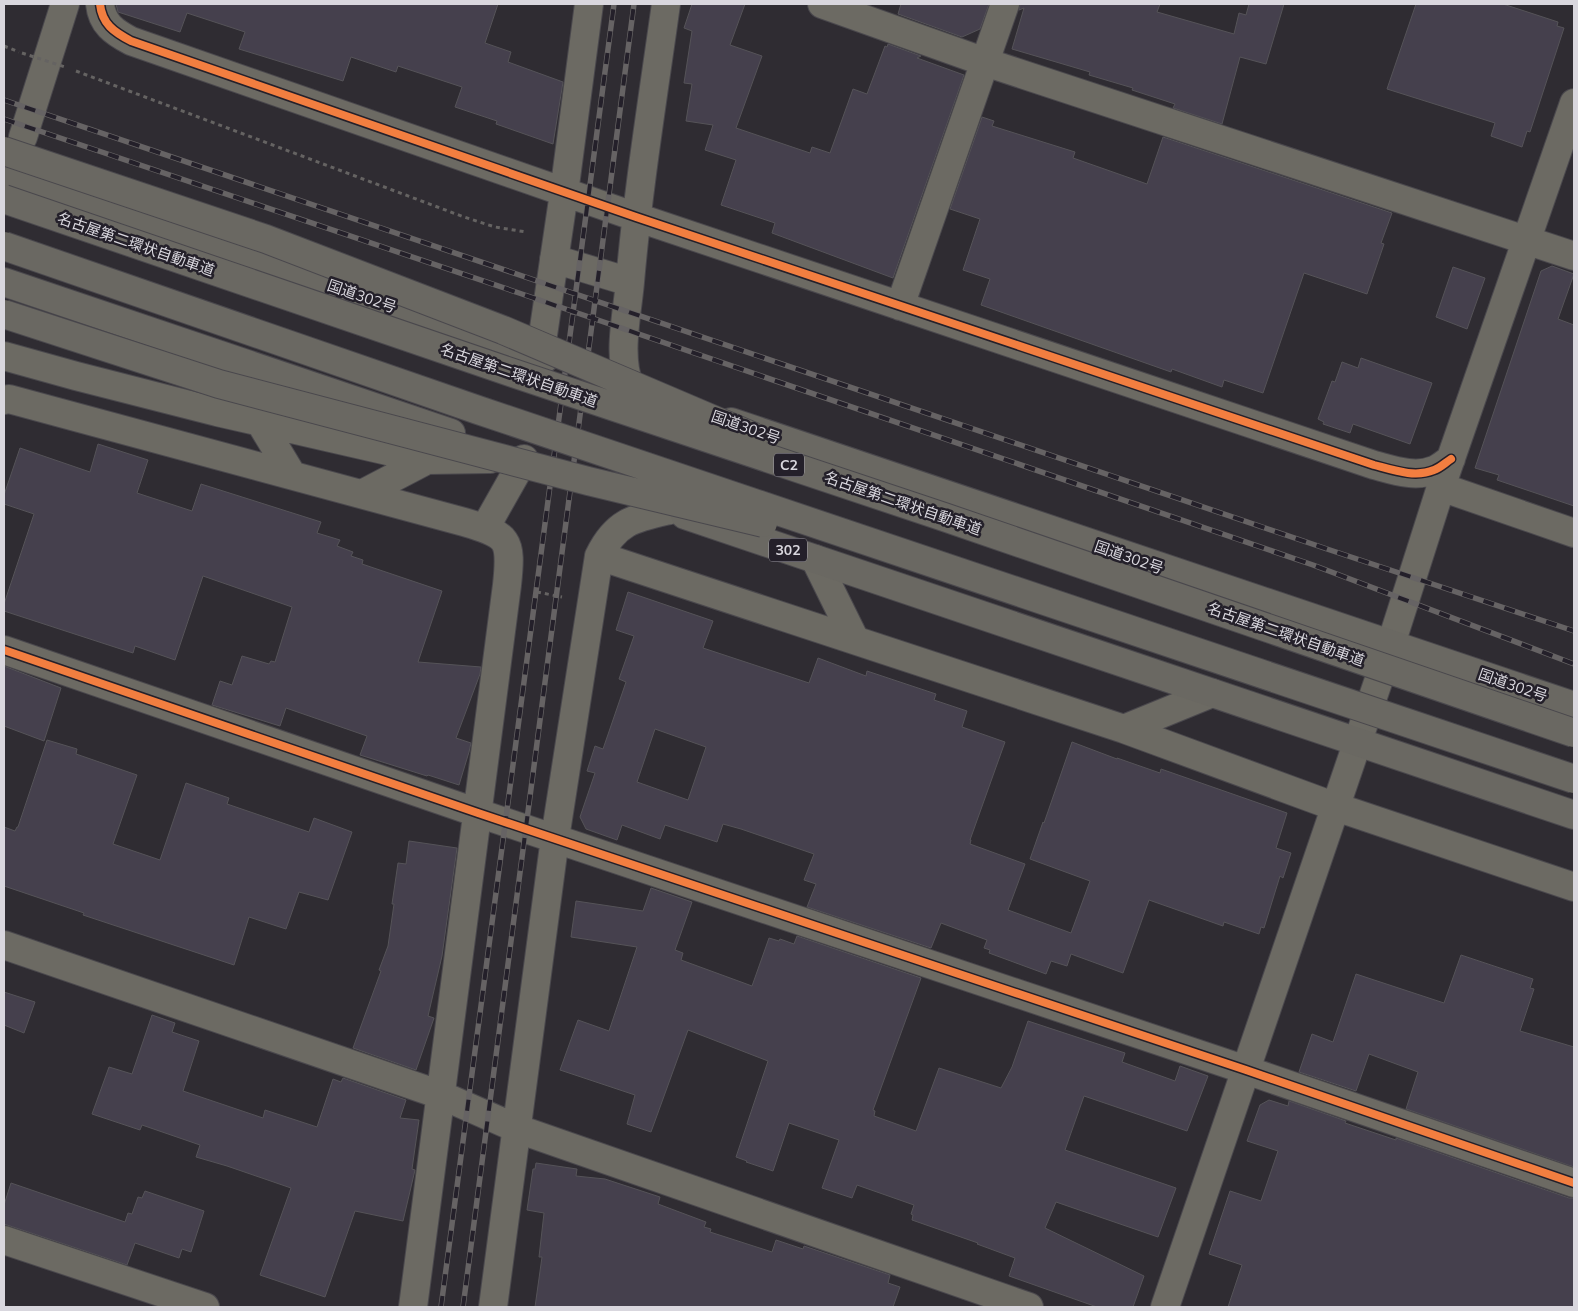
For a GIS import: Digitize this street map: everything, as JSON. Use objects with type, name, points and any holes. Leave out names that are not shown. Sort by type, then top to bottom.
[{"type":"highway","points":[[14,144],[503,330],[944,517]]},
{"type":"highway","name":"国道302号","points":[[4,173],[525,353],[1574,706]]},
{"type":"highway","name":"名古屋第二環状自動車道","points":[[4,199],[513,373],[944,517],[1574,733]]},
{"type":"highway","points":[[4,246],[478,410],[1574,779]]},
{"type":"highway","name":"302","points":[[4,282],[670,510],[1574,815]]},
{"type":"highway","points":[[4,314],[219,384],[588,482],[932,564]]},
{"type":"street","points":[[14,144],[65,4]]},
{"type":"street","points":[[100,4],[107,26],[131,40],[564,193],[1374,465],[1400,472],[1423,474],[1436,470],[1451,459]]},
{"type":"street","points":[[525,353],[542,335],[564,193],[589,4]]},
{"type":"street","points":[[630,387],[625,375],[623,352],[636,217],[666,4]]},
{"type":"street","points":[[822,4],[985,62],[1574,256]]},
{"type":"street","points":[[900,306],[1005,4]]},
{"type":"street","points":[[1165,1307],[1392,644],[1441,487],[1574,104]]},
{"type":"street","points":[[554,259],[630,282]]},
{"type":"street","points":[[95,313],[140,383],[153,396]]},
{"type":"street","points":[[4,356],[153,396],[427,460],[524,459]]},
{"type":"street","points":[[4,400],[9,399],[492,530],[507,544],[510,553],[507,585],[413,1307]]},
{"type":"street","points":[[260,422],[292,476]]},
{"type":"street","points":[[485,528],[524,459]]},
{"type":"street","points":[[362,494],[427,460]]},
{"type":"street","points":[[1441,487],[1574,533]]},
{"type":"street","points":[[493,1307],[555,838],[599,556],[604,545],[617,529],[635,518],[670,510]]},
{"type":"street","points":[[599,556],[1124,729],[1336,807],[1574,887]]},
{"type":"street","points":[[815,559],[855,640]]},
{"type":"street","points":[[4,650],[478,812],[1246,1070],[1574,1183]]},
{"type":"street","points":[[1124,729],[1212,693]]},
{"type":"street","points":[[4,945],[441,1095],[518,1129],[1029,1307]]},
{"type":"street","points":[[4,1240],[205,1307]]},
{"type":"path","points":[[4,46],[65,67]]},
{"type":"path","points":[[74,71],[495,227],[523,233],[559,226]]},
{"type":"path","points":[[507,585],[592,604]]},
{"type":"building","points":[[116,4],[498,4],[485,43],[511,52],[508,62],[563,82],[553,144],[496,124],[497,121],[455,107],[462,87],[398,66],[396,72],[351,57],[343,81],[239,49],[245,32],[187,13],[180,32],[118,12]]},
{"type":"building","points":[[692,4],[745,4],[730,45],[762,56],[736,128],[810,153],[812,147],[830,153],[853,89],[867,94],[885,46],[887,47],[888,44],[921,56],[917,58],[964,75],[893,278],[772,233],[775,223],[721,205],[736,160],[705,150],[713,125],[686,121],[692,84],[684,83],[692,31],[684,28]]},
{"type":"building","points":[[901,4],[989,4],[980,29],[962,37],[898,14]]},
{"type":"building","points":[[1020,4],[1160,4],[1157,12],[1234,34],[1239,13],[1246,15],[1249,4],[1284,4],[1266,64],[1240,57],[1222,124],[1173,108],[1175,104],[1132,90],[1133,88],[1089,75],[1090,72],[1012,49],[1024,8],[1019,10]]},
{"type":"building","points":[[1416,4],[1503,4],[1558,22],[1557,26],[1564,28],[1530,132],[1527,131],[1522,147],[1491,136],[1495,123],[1387,89]]},
{"type":"building","points":[[982,117],[994,121],[992,126],[1075,152],[1073,158],[1147,184],[1163,137],[1392,213],[1381,243],[1384,244],[1367,294],[1304,273],[1263,393],[1224,380],[1222,387],[1172,369],[1171,372],[981,305],[990,279],[963,270],[980,219],[950,209]]},
{"type":"building","points":[[1552,266],[1574,274],[1558,319],[1574,325],[1574,506],[1497,480],[1499,475],[1475,468],[1541,271]]},
{"type":"building","points":[[1453,267],[1485,278],[1467,329],[1436,317]]},
{"type":"building","points":[[1361,358],[1432,383],[1410,444],[1353,424],[1350,433],[1323,424],[1324,422],[1318,419],[1332,381],[1335,382],[1342,362],[1358,368]]},
{"type":"building","points":[[98,444],[148,460],[137,493],[192,511],[201,484],[321,522],[317,533],[340,540],[337,546],[353,552],[351,556],[363,560],[362,564],[442,591],[418,662],[481,667],[456,738],[471,743],[459,785],[360,755],[367,736],[286,708],[280,726],[212,705],[220,681],[232,685],[242,656],[269,664],[271,661],[275,662],[292,607],[203,576],[175,660],[135,646],[133,653],[4,611],[4,604],[34,514],[4,504],[4,495],[20,448],[90,472]]},
{"type":"building","points":[[628,592],[713,621],[703,648],[809,683],[818,658],[866,676],[867,671],[936,694],[934,700],[967,711],[962,727],[1005,742],[970,844],[1025,864],[1008,910],[1071,933],[1090,881],[1030,859],[1072,742],[1160,773],[1161,769],[1287,813],[1276,848],[1291,853],[1283,878],[1280,876],[1264,928],[1261,927],[1259,934],[1224,922],[1223,926],[1149,900],[1123,973],[1071,954],[1067,966],[1051,961],[1046,974],[989,953],[990,950],[984,948],[987,940],[941,923],[931,948],[807,907],[816,884],[804,880],[814,854],[741,829],[723,824],[717,842],[665,825],[660,839],[622,825],[617,840],[586,829],[580,817],[595,773],[587,771],[595,746],[603,749],[626,682],[619,679],[634,636],[616,630]],"holes":[[[655,729],[706,747],[688,800],[637,782]]]},
{"type":"building","points":[[4,666],[61,688],[44,741],[4,726]]},
{"type":"building","points":[[47,740],[77,749],[76,754],[137,775],[113,844],[160,860],[186,783],[229,798],[227,804],[309,832],[314,818],[352,832],[328,900],[299,892],[286,929],[249,917],[234,965],[83,915],[84,913],[4,886],[4,827],[15,831],[18,827]]},
{"type":"building","points":[[409,841],[457,848],[442,956],[428,1016],[434,1018],[416,1070],[353,1048],[388,946],[398,863],[406,864]]},
{"type":"building","points":[[651,888],[692,902],[675,950],[683,953],[681,960],[752,986],[769,938],[779,941],[780,939],[794,944],[797,936],[921,978],[873,1110],[875,1111],[874,1116],[916,1131],[939,1068],[1001,1088],[1012,1067],[1028,1021],[1125,1053],[1122,1062],[1175,1081],[1180,1066],[1208,1076],[1187,1131],[1084,1096],[1065,1150],[1176,1188],[1158,1237],[1056,1202],[1045,1228],[1144,1276],[1133,1307],[1097,1307],[1009,1276],[1015,1258],[912,1220],[913,1215],[911,1214],[914,1205],[857,1185],[852,1198],[822,1188],[839,1140],[789,1123],[773,1171],[736,1157],[768,1061],[688,1030],[651,1132],[627,1124],[635,1095],[560,1070],[578,1020],[609,1031],[637,947],[571,937],[576,901],[643,911]]},
{"type":"building","points":[[1461,955],[1533,979],[1530,988],[1534,989],[1520,1031],[1574,1047],[1574,1167],[1406,1109],[1418,1072],[1369,1054],[1356,1091],[1299,1072],[1312,1034],[1333,1042],[1356,974],[1444,1003]]},
{"type":"building","points":[[4,992],[35,1002],[24,1033],[4,1025]]},
{"type":"building","points":[[152,1015],[175,1023],[172,1032],[199,1041],[183,1091],[263,1118],[265,1110],[317,1127],[333,1079],[341,1082],[343,1078],[406,1100],[400,1118],[419,1120],[412,1169],[415,1170],[403,1221],[355,1211],[325,1297],[260,1275],[291,1188],[196,1157],[200,1145],[142,1125],[140,1130],[92,1114],[109,1067],[132,1074]]},
{"type":"building","points":[[1269,1100],[1288,1106],[1289,1101],[1346,1121],[1345,1123],[1396,1140],[1396,1138],[1569,1198],[1574,1198],[1574,1307],[1228,1307],[1242,1265],[1209,1254],[1230,1191],[1261,1201],[1278,1151],[1247,1141],[1260,1105]]},
{"type":"building","points":[[536,1163],[577,1169],[576,1176],[605,1179],[660,1197],[658,1204],[706,1222],[704,1227],[711,1229],[710,1232],[772,1252],[776,1240],[803,1249],[804,1246],[890,1275],[888,1283],[900,1287],[893,1307],[535,1307],[542,1257],[539,1257],[544,1213],[527,1210],[533,1169],[535,1169]]},
{"type":"building","points":[[11,1183],[125,1222],[128,1213],[132,1214],[138,1197],[142,1198],[145,1191],[204,1211],[191,1252],[182,1249],[179,1258],[135,1243],[127,1265],[4,1224],[4,1205]]},
{"type":"railway","points":[[441,1307],[614,4]]},
{"type":"railway","points":[[463,1307],[634,4]]},
{"type":"railway","points":[[4,100],[1574,631]]},
{"type":"railway","points":[[4,119],[1313,565],[1574,664]]},
{"type":"cycle path","points":[[100,4],[103,17],[110,27],[131,41],[636,217],[1374,465],[1396,471],[1419,473],[1436,469],[1451,459]]},
{"type":"cycle path","points":[[4,650],[478,813],[1246,1070],[1574,1183]]}]
